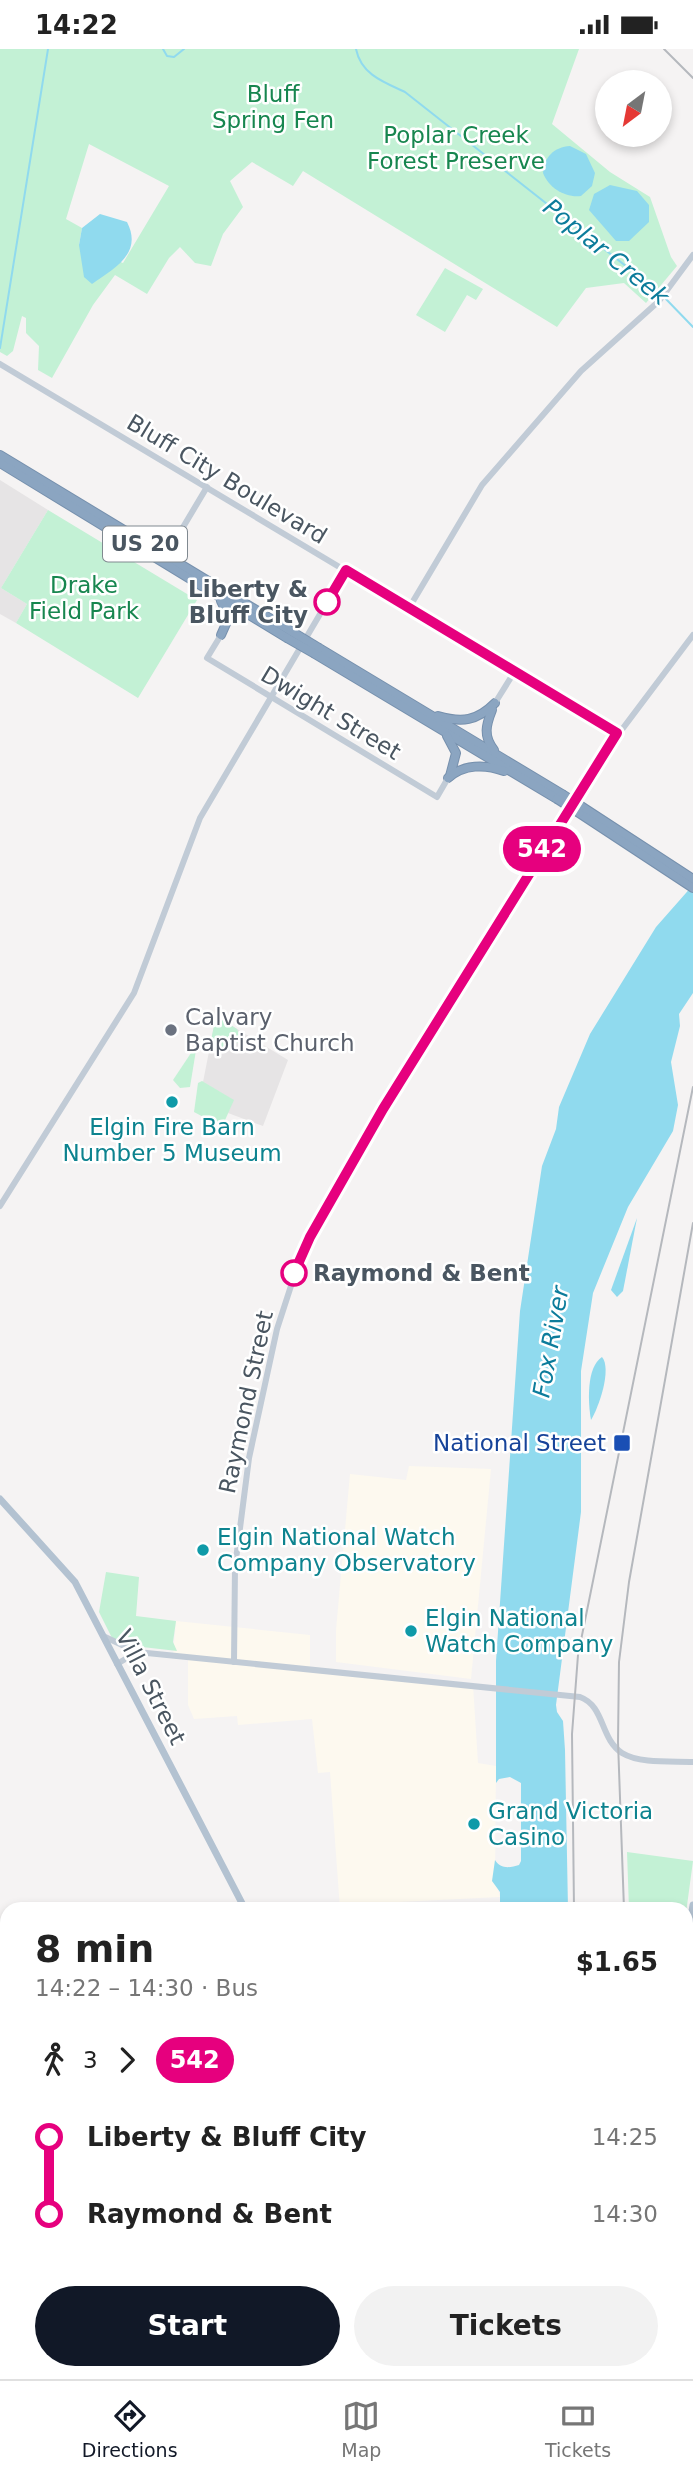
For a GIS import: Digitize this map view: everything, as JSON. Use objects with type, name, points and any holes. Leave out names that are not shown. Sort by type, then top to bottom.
[{"type":"highway","name":"US 20","points":[[0,455],[352,672],[439,729],[521,778],[580,809],[693,879]]},
{"type":"highway","name":"US 20","points":[[0,463],[214,593],[289,634]]},
{"type":"highway","points":[[105,520],[122,525],[156,545],[173,544]]},
{"type":"highway","points":[[214,593],[228,614],[221,635]]},
{"type":"highway","name":"US 20","points":[[382,691],[419,708],[500,757],[559,797]]},
{"type":"highway","points":[[419,708],[463,721],[484,715],[495,703]]},
{"type":"highway","points":[[495,703],[488,721],[486,737],[500,757]]},
{"type":"highway","points":[[439,729],[448,737],[456,753],[448,778]]},
{"type":"highway","points":[[448,778],[456,771],[478,766],[521,778]]},
{"type":"highway","name":"US 20","points":[[649,853],[693,888]]},
{"type":"main road","name":"Villa Street","points":[[0,1499],[73,1577],[241,1902]]},
{"type":"street","points":[[410,608],[482,485],[582,371],[659,301],[693,255]]},
{"type":"street","name":"Bluff City Boulevard","points":[[0,364],[617,733]]},
{"type":"street","points":[[173,544],[207,487]]},
{"type":"street","points":[[0,1206],[134,993],[197,824],[346,570]]},
{"type":"street","name":"Dwight Street","points":[[221,635],[207,658],[437,797],[448,778]]},
{"type":"street","name":"Raymond Street","points":[[234,1662],[235,1567],[249,1458],[277,1329],[300,1257],[400,1082],[617,733],[693,635]]},
{"type":"street","points":[[495,703],[515,671]]},
{"type":"street","points":[[103,1636],[121,1647],[137,1651],[580,1697],[592,1703],[610,1743],[625,1755],[693,1762]]},
{"type":"street","points":[[117,1664],[137,1651]]},
{"type":"shaded area","points":[[0,480],[48,510],[1,588],[27,604],[16,623],[0,614]]},
{"type":"shaded area","points":[[216,1016],[288,1060],[263,1126],[228,1113],[233,1100],[203,1082]]},
{"type":"shaded area","points":[[409,1466],[491,1469],[471,1679],[336,1662],[336,1630],[350,1474],[406,1480]]},
{"type":"shaded area","points":[[176,1621],[310,1635],[310,1668],[473,1685],[478,1763],[496,1766],[495,1879],[500,1897],[339,1902],[330,1772],[318,1773],[312,1719],[238,1725],[237,1716],[194,1719],[188,1705],[188,1658],[173,1656]]},
{"type":"green space","points":[[0,49],[579,49],[552,124],[610,172],[650,197],[671,257],[677,266],[646,303],[624,283],[586,288],[557,327],[303,171],[293,186],[252,162],[230,181],[243,207],[223,234],[211,266],[195,263],[180,247],[169,258],[147,294],[115,275],[93,305],[52,378],[38,370],[39,346],[26,333],[26,318],[22,316],[13,351],[7,356],[0,352]],"holes":[[[89,144],[169,186],[123,263],[79,245],[82,228],[66,219]]]},
{"type":"green space","points":[[445,268],[483,289],[476,300],[467,295],[445,332],[416,315]]},
{"type":"green space","name":"Drake Field Park","points":[[48,510],[197,600],[138,698],[16,623],[27,604],[1,588]]},
{"type":"green space","points":[[216,1016],[237,1029],[241,1039],[238,1043],[232,1040],[222,1051],[210,1045]]},
{"type":"green space","points":[[197,1044],[190,1087],[180,1088],[173,1080]]},
{"type":"green space","points":[[202,1081],[234,1100],[222,1127],[194,1112],[198,1083]]},
{"type":"green space","points":[[106,1572],[139,1577],[136,1616],[176,1621],[173,1642],[177,1651],[125,1645],[112,1638],[99,1612]]},
{"type":"green space","points":[[627,1852],[693,1861],[687,1902],[629,1902]]},
{"type":"water","points":[[570,146],[586,154],[595,173],[592,186],[581,196],[558,191],[543,173],[545,162],[551,154],[559,148]]},
{"type":"water","points":[[610,185],[637,191],[649,205],[649,222],[629,241],[616,241],[589,210],[594,194]]},
{"type":"water","points":[[100,214],[127,222],[132,243],[124,259],[92,284],[84,277],[79,245],[82,228]]},
{"type":"water","name":"Fox River","points":[[693,885],[693,993],[679,1014],[680,1026],[671,1062],[678,1105],[673,1131],[628,1207],[593,1293],[581,1371],[581,1512],[556,1705],[563,1721],[565,1750],[568,1902],[500,1902],[500,1892],[492,1881],[495,1860],[505,1867],[519,1865],[521,1861],[521,1783],[510,1777],[499,1779],[496,1783],[496,1661],[520,1311],[542,1166],[556,1129],[559,1107],[590,1034],[656,927]]},
{"type":"water","points":[[637,1218],[623,1291],[617,1297],[611,1290]]},
{"type":"water","points":[[602,1357],[606,1370],[605,1379],[601,1398],[591,1420],[591,1377],[593,1369]]},
{"type":"waterway","name":"Poplar Creek","points":[[0,348],[48,49]]},
{"type":"waterway","name":"Poplar Creek","points":[[163,49],[167,56],[174,57],[184,49]]},
{"type":"waterway","name":"Poplar Creek","points":[[356,49],[363,65],[374,76],[405,92],[660,293]]},
{"type":"waterway","name":"Poplar Creek","points":[[664,297],[693,327]]},
{"type":"railway","points":[[664,49],[693,78]]},
{"type":"railway","points":[[574,1902],[572,1734],[578,1655],[693,1087]]},
{"type":"railway","points":[[624,1902],[618,1742],[619,1662],[629,1582],[693,1223]]},
{"type":"bus line","name":"542","points":[[294,1273],[310,1237],[383,1109],[590,772],[617,733],[346,570],[327,602]]},
{"type":"place","name":"Liberty & Bluff City","points":[[327,602]]},
{"type":"place","name":"Calvary Baptist Church","points":[[171,1030]]},
{"type":"place","name":"Elgin Fire Barn Number 5 Museum","points":[[172,1102]]},
{"type":"place","name":"Raymond & Bent","points":[[294,1273]]},
{"type":"place","name":"National Street","points":[[622,1443]]},
{"type":"place","name":"Elgin National Watch Company Observatory","points":[[203,1550]]},
{"type":"place","name":"Elgin National Watch Company","points":[[411,1631]]},
{"type":"place","name":"Grand Victoria Casino","points":[[474,1824]]},
{"type":"park label","name":"Bluff Spring Fen","points":[[273,107]]},
{"type":"park label","name":"Poplar Creek Forest Preserve","points":[[456,148]]}]
